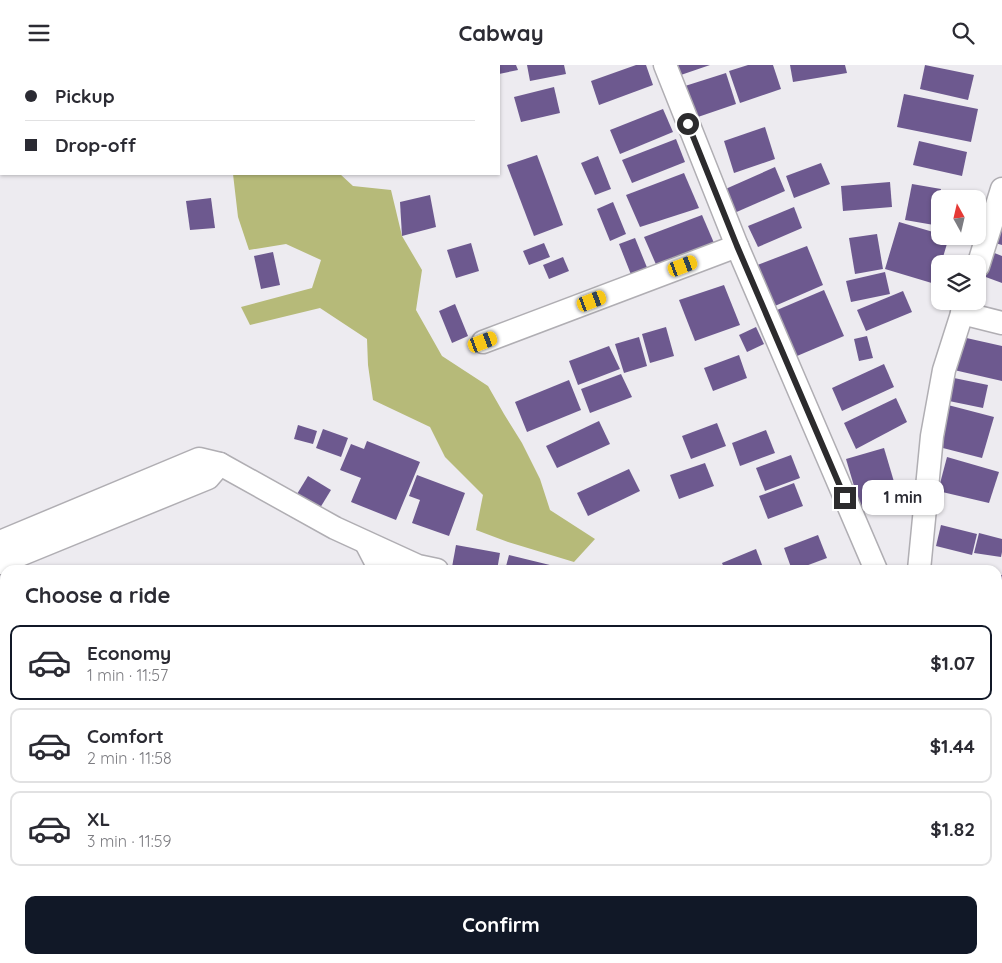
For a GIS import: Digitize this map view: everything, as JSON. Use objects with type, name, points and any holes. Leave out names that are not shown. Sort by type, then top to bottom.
[{"type":"street","points":[[665,65],[737,246],[874,565]]},
{"type":"street","points":[[981,255],[1002,189]]},
{"type":"street","points":[[483,342],[737,246]]},
{"type":"street","points":[[919,565],[932,436],[944,370],[963,310]]},
{"type":"street","points":[[971,310],[1002,323]]},
{"type":"street","points":[[0,563],[209,467]]},
{"type":"street","points":[[0,542],[209,467],[334,528],[416,565]]},
{"type":"street","points":[[366,543],[377,565]]},
{"type":"green space","points":[[233,175],[341,175],[353,186],[391,190],[402,236],[422,270],[416,310],[442,356],[488,386],[522,443],[540,479],[550,510],[595,539],[574,562],[476,530],[483,495],[445,457],[430,427],[373,400],[368,365],[367,339],[320,308],[250,325],[241,307],[312,288],[321,260],[286,244],[249,250],[238,217]]},
{"type":"building","points":[[500,65],[516,65],[518,70],[500,74]]},
{"type":"building","points":[[527,65],[564,65],[566,74],[530,81]]},
{"type":"building","points":[[636,65],[646,65],[653,85],[599,105],[591,81]]},
{"type":"building","points":[[671,65],[710,65],[675,77]]},
{"type":"building","points":[[748,65],[773,65],[781,89],[740,103],[729,71]]},
{"type":"building","points":[[790,65],[845,65],[847,73],[793,82]]},
{"type":"building","points":[[925,65],[974,75],[968,100],[920,89]]},
{"type":"building","points":[[726,73],[736,104],[695,118],[685,86]]},
{"type":"building","points":[[554,87],[560,113],[521,122],[514,97]]},
{"type":"building","points":[[904,94],[978,109],[971,142],[897,127]]},
{"type":"building","points":[[663,109],[673,132],[620,154],[610,130]]},
{"type":"building","points":[[765,127],[775,159],[734,173],[724,141]]},
{"type":"building","points":[[676,139],[685,162],[632,183],[622,160]]},
{"type":"building","points":[[919,141],[967,152],[962,176],[913,165]]},
{"type":"building","points":[[537,155],[563,225],[534,236],[507,165]]},
{"type":"building","points":[[598,156],[611,189],[595,195],[581,163]]},
{"type":"building","points":[[821,163],[830,184],[794,198],[786,176]]},
{"type":"building","points":[[775,167],[785,191],[732,214],[721,191]]},
{"type":"building","points":[[684,173],[699,208],[640,227],[626,195]]},
{"type":"building","points":[[890,182],[892,207],[843,211],[841,186]]},
{"type":"building","points":[[912,184],[941,189],[931,190],[931,224],[905,220]]},
{"type":"building","points":[[430,195],[436,227],[402,236],[400,202]]},
{"type":"building","points":[[211,198],[215,228],[190,230],[186,201]]},
{"type":"building","points":[[613,202],[626,234],[610,241],[597,209]]},
{"type":"building","points":[[794,207],[802,228],[758,247],[748,226]]},
{"type":"building","points":[[702,215],[717,250],[658,269],[644,237]]},
{"type":"building","points":[[899,222],[931,231],[931,245],[947,245],[944,255],[931,255],[931,283],[885,269]]},
{"type":"building","points":[[1002,226],[1002,245],[995,243]]},
{"type":"building","points":[[877,234],[883,269],[855,274],[849,238]]},
{"type":"building","points":[[635,238],[648,270],[632,277],[619,244]]},
{"type":"building","points":[[471,243],[479,271],[456,278],[447,250]]},
{"type":"building","points":[[544,243],[550,257],[529,265],[523,251]]},
{"type":"building","points":[[807,246],[823,285],[768,309],[752,267]]},
{"type":"building","points":[[273,252],[280,285],[261,289],[254,256]]},
{"type":"building","points":[[992,252],[1002,256],[1002,283],[986,277],[986,268]]},
{"type":"building","points":[[563,257],[569,271],[549,279],[543,265]]},
{"type":"building","points":[[885,272],[890,294],[851,302],[846,281]]},
{"type":"building","points":[[724,285],[740,325],[695,341],[679,300]]},
{"type":"building","points":[[824,290],[844,336],[790,359],[770,313]]},
{"type":"building","points":[[903,291],[912,312],[866,331],[857,310]]},
{"type":"building","points":[[455,304],[468,336],[452,343],[439,311]]},
{"type":"building","points":[[666,327],[674,356],[650,363],[642,334]]},
{"type":"building","points":[[756,327],[764,344],[747,352],[739,335]]},
{"type":"building","points":[[867,336],[873,358],[859,361],[854,339]]},
{"type":"building","points":[[639,337],[647,366],[624,373],[615,344]]},
{"type":"building","points":[[962,337],[1002,346],[1002,381],[954,370]]},
{"type":"building","points":[[609,346],[620,369],[578,385],[569,361]]},
{"type":"building","points":[[739,355],[747,378],[713,391],[704,368]]},
{"type":"building","points":[[884,364],[894,387],[842,411],[832,388]]},
{"type":"building","points":[[621,374],[632,397],[590,413],[581,389]]},
{"type":"building","points":[[954,378],[988,385],[983,408],[949,401]]},
{"type":"building","points":[[569,380],[581,410],[527,432],[515,402]]},
{"type":"building","points":[[896,398],[907,422],[856,449],[844,423]]},
{"type":"building","points":[[948,405],[994,417],[982,458],[935,446]]},
{"type":"building","points":[[599,421],[610,444],[557,468],[546,446]]},
{"type":"building","points":[[717,423],[726,446],[691,459],[682,436]]},
{"type":"building","points":[[298,425],[317,431],[313,444],[294,439]]},
{"type":"building","points":[[323,429],[348,438],[341,457],[316,448]]},
{"type":"building","points":[[766,430],[775,453],[740,466],[732,443]]},
{"type":"building","points":[[367,441],[420,462],[396,520],[351,502],[361,478],[340,470],[351,444],[364,449]]},
{"type":"building","points":[[884,448],[900,502],[862,513],[846,459]]},
{"type":"building","points":[[791,455],[800,478],[765,491],[756,468]]},
{"type":"building","points":[[947,457],[999,472],[989,503],[938,491]]},
{"type":"building","points":[[705,463],[714,486],[679,499],[670,475]]},
{"type":"building","points":[[629,469],[640,491],[588,516],[577,493]]},
{"type":"building","points":[[417,475],[465,493],[449,536],[412,523],[420,500],[409,496]]},
{"type":"building","points":[[308,476],[331,490],[320,508],[297,494]]},
{"type":"building","points":[[794,483],[803,506],[768,519],[759,496]]},
{"type":"building","points":[[941,525],[977,534],[972,555],[936,546]]},
{"type":"building","points":[[979,533],[1002,539],[1001,557],[974,553]]},
{"type":"building","points":[[818,535],[827,558],[808,565],[790,565],[784,548]]},
{"type":"building","points":[[456,545],[500,553],[498,565],[452,565]]},
{"type":"building","points":[[756,549],[762,565],[723,565],[722,563]]},
{"type":"building","points":[[509,555],[550,565],[506,565]]},
{"type":"route","points":[[688,124],[737,246],[845,498]]}]
